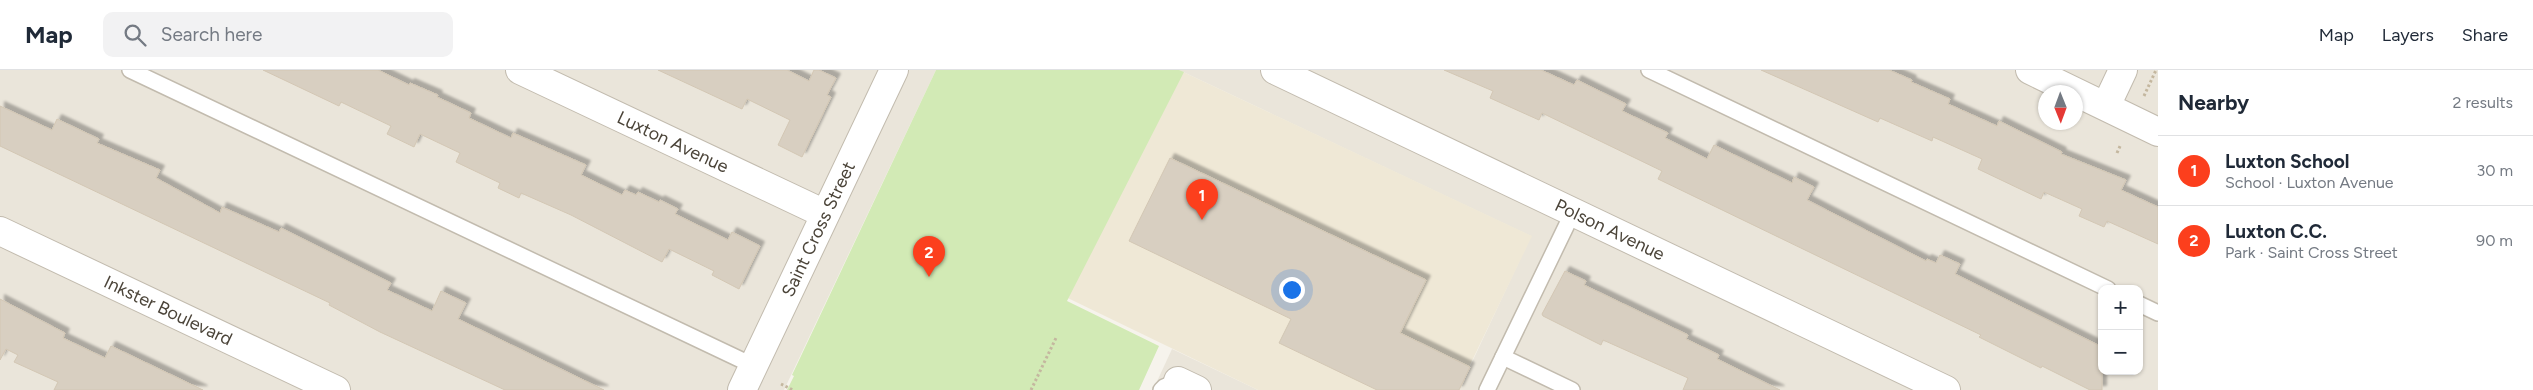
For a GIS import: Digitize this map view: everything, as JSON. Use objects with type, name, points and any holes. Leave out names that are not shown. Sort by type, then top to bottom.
[{"type":"street","name":"Luxton Avenue","points":[[520,70],[826,214]]},
{"type":"street","name":"Saint Cross Street","points":[[742,390],[894,70]]},
{"type":"street","name":"Polson Avenue","points":[[1275,70],[1946,390]]},
{"type":"street","points":[[2030,70],[2158,132]]},
{"type":"street","points":[[2106,106],[2123,70]]},
{"type":"street","name":"Inkster Boulevard","points":[[0,231],[336,390]]},
{"type":"lane","points":[[130,70],[754,366]]},
{"type":"lane","points":[[1649,70],[2100,285]]},
{"type":"lane","points":[[1487,390],[1573,212]]},
{"type":"lane","points":[[2143,306],[2158,313]]},
{"type":"lane","points":[[1503,357],[1572,390]]},
{"type":"path","points":[[1031,390],[1056,338]]},
{"type":"path","points":[[781,384],[793,390]]},
{"type":"shaded area","points":[[0,70],[936,70],[784,390],[0,390]]},
{"type":"shaded area","points":[[1179,70],[2158,70],[2158,390],[1459,390],[1531,236]]},
{"type":"shaded area","points":[[1179,70],[1532,236],[1458,390],[1258,390],[873,204]]},
{"type":"shaded area","points":[[1172,349],[1258,390],[1153,390]]},
{"type":"green space","points":[[936,70],[1179,70],[1184,72],[1067,301],[1159,346],[1139,390],[787,390],[794,376],[792,375]]},
{"type":"building","points":[[263,70],[378,70],[409,85],[410,83],[438,95],[437,97],[471,113],[469,118],[511,138],[513,133],[586,165],[581,175],[622,195],[625,190],[636,195],[638,192],[659,202],[660,200],[678,209],[675,214],[728,240],[732,232],[760,246],[739,289],[712,275],[714,271],[669,249],[662,262],[571,215],[521,193],[519,198],[498,188],[500,183],[456,162],[460,153],[420,134],[414,147],[387,134],[391,126],[341,102],[339,106]]},
{"type":"building","points":[[658,70],[787,70],[809,81],[814,70],[819,70],[836,78],[827,95],[831,97],[802,157],[778,145],[790,120],[747,99],[742,109]]},
{"type":"building","points":[[1444,70],[1541,70],[1574,85],[1577,80],[1626,104],[1622,111],[1668,133],[1665,138],[1707,159],[1714,145],[1792,183],[1794,177],[1814,187],[1807,200],[1926,261],[1927,259],[1936,263],[1940,255],[1960,264],[1955,274],[2098,345],[2098,375],[2102,375],[2102,390],[2090,390],[2042,366],[2041,368],[1979,337],[1981,335],[1658,179],[1662,171],[1542,113],[1539,120],[1490,98],[1493,91]]},
{"type":"building","points":[[1761,70],[1889,70],[1912,80],[1911,82],[1950,99],[1948,104],[1997,126],[1999,121],[2062,152],[2061,154],[2126,180],[2121,190],[2158,207],[2158,244],[2107,221],[2104,227],[2079,216],[2082,209],[2044,192],[2041,199],[1978,169],[1982,159],[1933,137],[1932,141],[1880,118],[1878,122]]},
{"type":"building","points":[[0,106],[52,130],[57,119],[99,139],[97,143],[160,170],[156,178],[220,213],[222,207],[279,232],[281,228],[391,283],[387,290],[432,311],[441,291],[466,303],[458,319],[604,390],[505,390],[380,332],[329,305],[330,303],[0,146]]},
{"type":"building","points":[[1170,158],[1426,280],[1400,333],[1470,367],[1459,390],[1377,390],[1279,343],[1291,319],[1129,241]]},
{"type":"building","points":[[1565,271],[1586,281],[1584,285],[1688,335],[1686,339],[1719,355],[1717,359],[1780,390],[1683,390],[1688,378],[1603,340],[1601,345],[1543,316],[1542,314]]},
{"type":"building","points":[[0,299],[65,333],[63,338],[105,358],[111,346],[203,390],[54,390],[58,382],[14,362],[18,355],[6,349],[0,360]]},
{"type":"place","name":"Luxton School","points":[[1202,220]]},
{"type":"place","name":"Luxton C.C.","points":[[929,277]]}]
